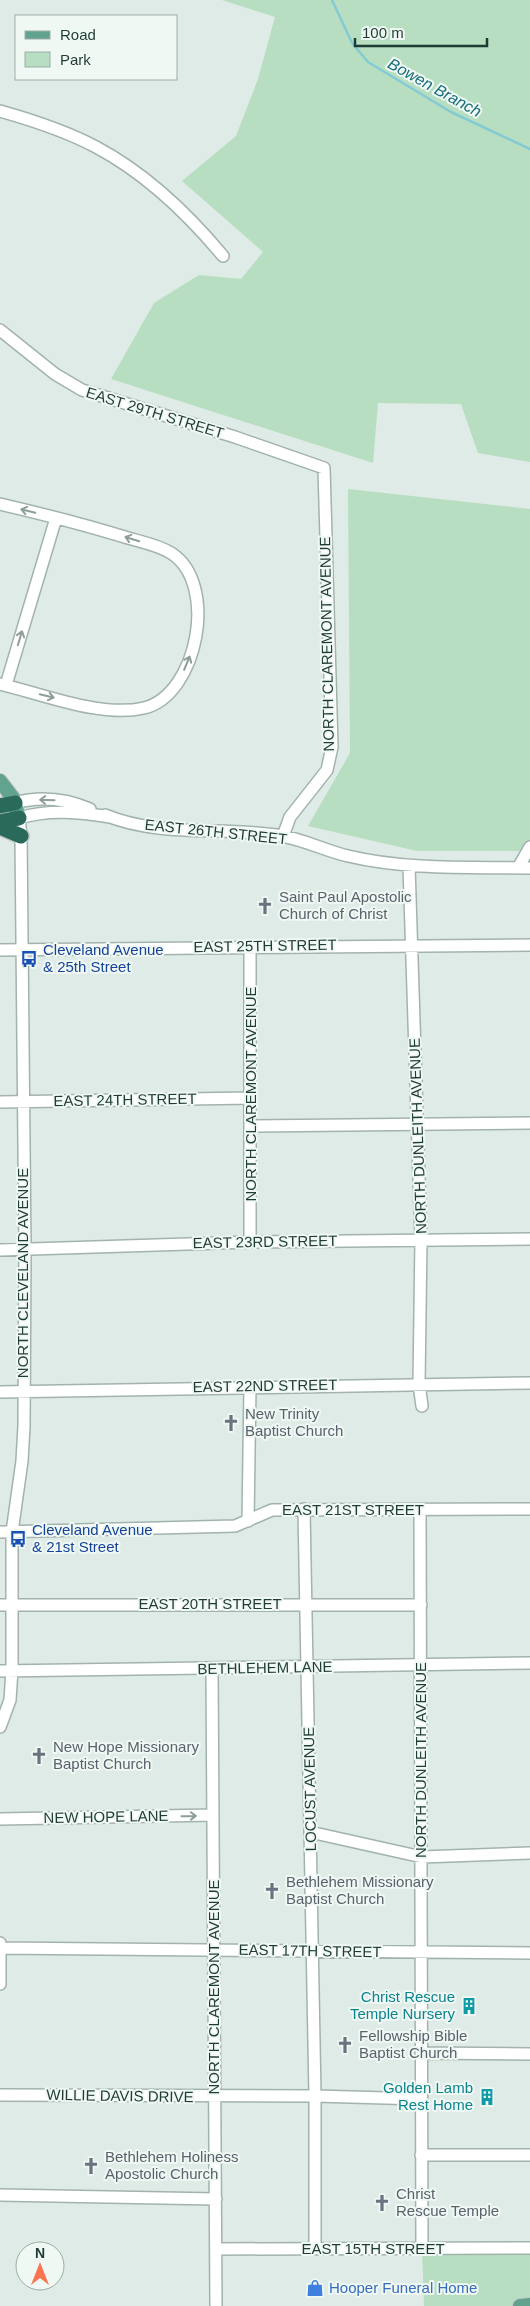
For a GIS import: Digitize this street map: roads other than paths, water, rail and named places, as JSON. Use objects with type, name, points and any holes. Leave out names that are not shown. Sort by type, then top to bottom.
[{"type":"highway","points":[[0,822],[11,809]]},
{"type":"highway","points":[[0,827],[21,836]]},
{"type":"main road","points":[[0,781],[9,791],[11,809]]},
{"type":"main road","points":[[0,792],[11,809]]},
{"type":"main road","points":[[520,2306],[530,2305]]},
{"type":"street","points":[[0,111],[50,127],[96,147],[151,185],[195,222],[223,256]]},
{"type":"street","name":"EAST 29TH STREET","points":[[0,330],[54,374],[82,390],[235,437],[324,468]]},
{"type":"street","name":"NORTH CLAREMONT AVENUE","points":[[283,836],[290,816],[327,770],[332,747],[324,468]]},
{"type":"street","points":[[0,504],[56,518],[160,548],[180,560],[193,581],[198,605],[196,637],[190,656],[175,685],[164,697],[147,707],[127,711],[98,708],[3,684],[56,518]]},
{"type":"street","name":"EAST 26TH STREET","points":[[11,809],[38,799],[61,800],[110,817],[150,827],[283,836],[348,856],[409,866],[524,868]]},
{"type":"street","name":"NORTH CLEVELAND AVENUE","points":[[0,1727],[10,1700],[12,1605],[6,1532],[22,1461],[24,1391],[25,1249],[22,1102],[21,836],[11,809]]},
{"type":"street","points":[[524,868],[530,846]]},
{"type":"street","name":"NORTH DUNLEITH AVENUE","points":[[409,866],[421,1239],[419,1384],[422,1406]]},
{"type":"street","name":"EAST 25TH STREET","points":[[0,950],[250,946],[413,947],[530,945]]},
{"type":"street","name":"NORTH CLAREMONT AVENUE","points":[[250,946],[252,1023],[250,1242]]},
{"type":"street","name":"EAST 24TH STREET","points":[[0,1102],[250,1098]]},
{"type":"street","points":[[250,1126],[530,1123]]},
{"type":"street","name":"EAST 23RD STREET","points":[[0,1250],[250,1242],[530,1239]]},
{"type":"street","name":"EAST 22ND STREET","points":[[0,1392],[530,1382]]},
{"type":"street","points":[[248,1521],[250,1386]]},
{"type":"street","name":"LOCUST AVENUE","points":[[304,1509],[308,1604],[315,2248]]},
{"type":"street","name":"EAST 21ST STREET","points":[[6,1532],[235,1526],[272,1510],[530,1509]]},
{"type":"street","name":"NORTH DUNLEITH AVENUE","points":[[420,1510],[423,1953],[421,2053],[422,2248]]},
{"type":"street","name":"EAST 20TH STREET","points":[[0,1605],[420,1605]]},
{"type":"street","name":"BETHLEHEM LANE","points":[[0,1671],[530,1663]]},
{"type":"street","name":"NORTH CLAREMONT AVENUE","points":[[212,1668],[216,2306]]},
{"type":"street","name":"NEW HOPE LANE","points":[[0,1819],[213,1815]]},
{"type":"street","points":[[310,1832],[422,1857],[530,1853]]},
{"type":"street","points":[[0,1947],[0,1984]]},
{"type":"street","name":"EAST 17TH STREET","points":[[0,1947],[530,1953]]},
{"type":"street","points":[[421,2053],[530,2054]]},
{"type":"street","name":"WILLIE DAVIS DRIVE","points":[[0,2095],[215,2098],[314,2096],[421,2099]]},
{"type":"street","points":[[421,2156],[530,2155]]},
{"type":"street","points":[[0,2195],[216,2199]]},
{"type":"street","name":"EAST 15TH STREET","points":[[216,2249],[530,2248]]},
{"type":"waterway","name":"Bowen Branch","points":[[332,0],[352,43],[368,62],[451,112],[530,149]]},
{"type":"place","name":"Saint Paul Apostolic Church of Christ","points":[[265,906]]},
{"type":"place","name":"Cleveland Avenue & 25th Street","points":[[29,959]]},
{"type":"place","name":"New Trinity Baptist Church","points":[[231,1423]]},
{"type":"place","name":"Cleveland Avenue & 21st Street","points":[[18,1539]]},
{"type":"place","name":"New Hope Missionary Baptist Church","points":[[39,1756]]},
{"type":"place","name":"Bethlehem Missionary Baptist Church","points":[[272,1891]]},
{"type":"place","name":"Christ Rescue Temple Nursery","points":[[469,2006]]},
{"type":"place","name":"Fellowship Bible Baptist Church","points":[[345,2045]]},
{"type":"place","name":"Golden Lamb Rest Home","points":[[487,2097]]},
{"type":"place","name":"Bethlehem Holiness Apostolic Church","points":[[91,2166]]},
{"type":"place","name":"Christ Rescue Temple","points":[[382,2203]]},
{"type":"place","name":"Hooper Funeral Home","points":[[315,2288]]}]
